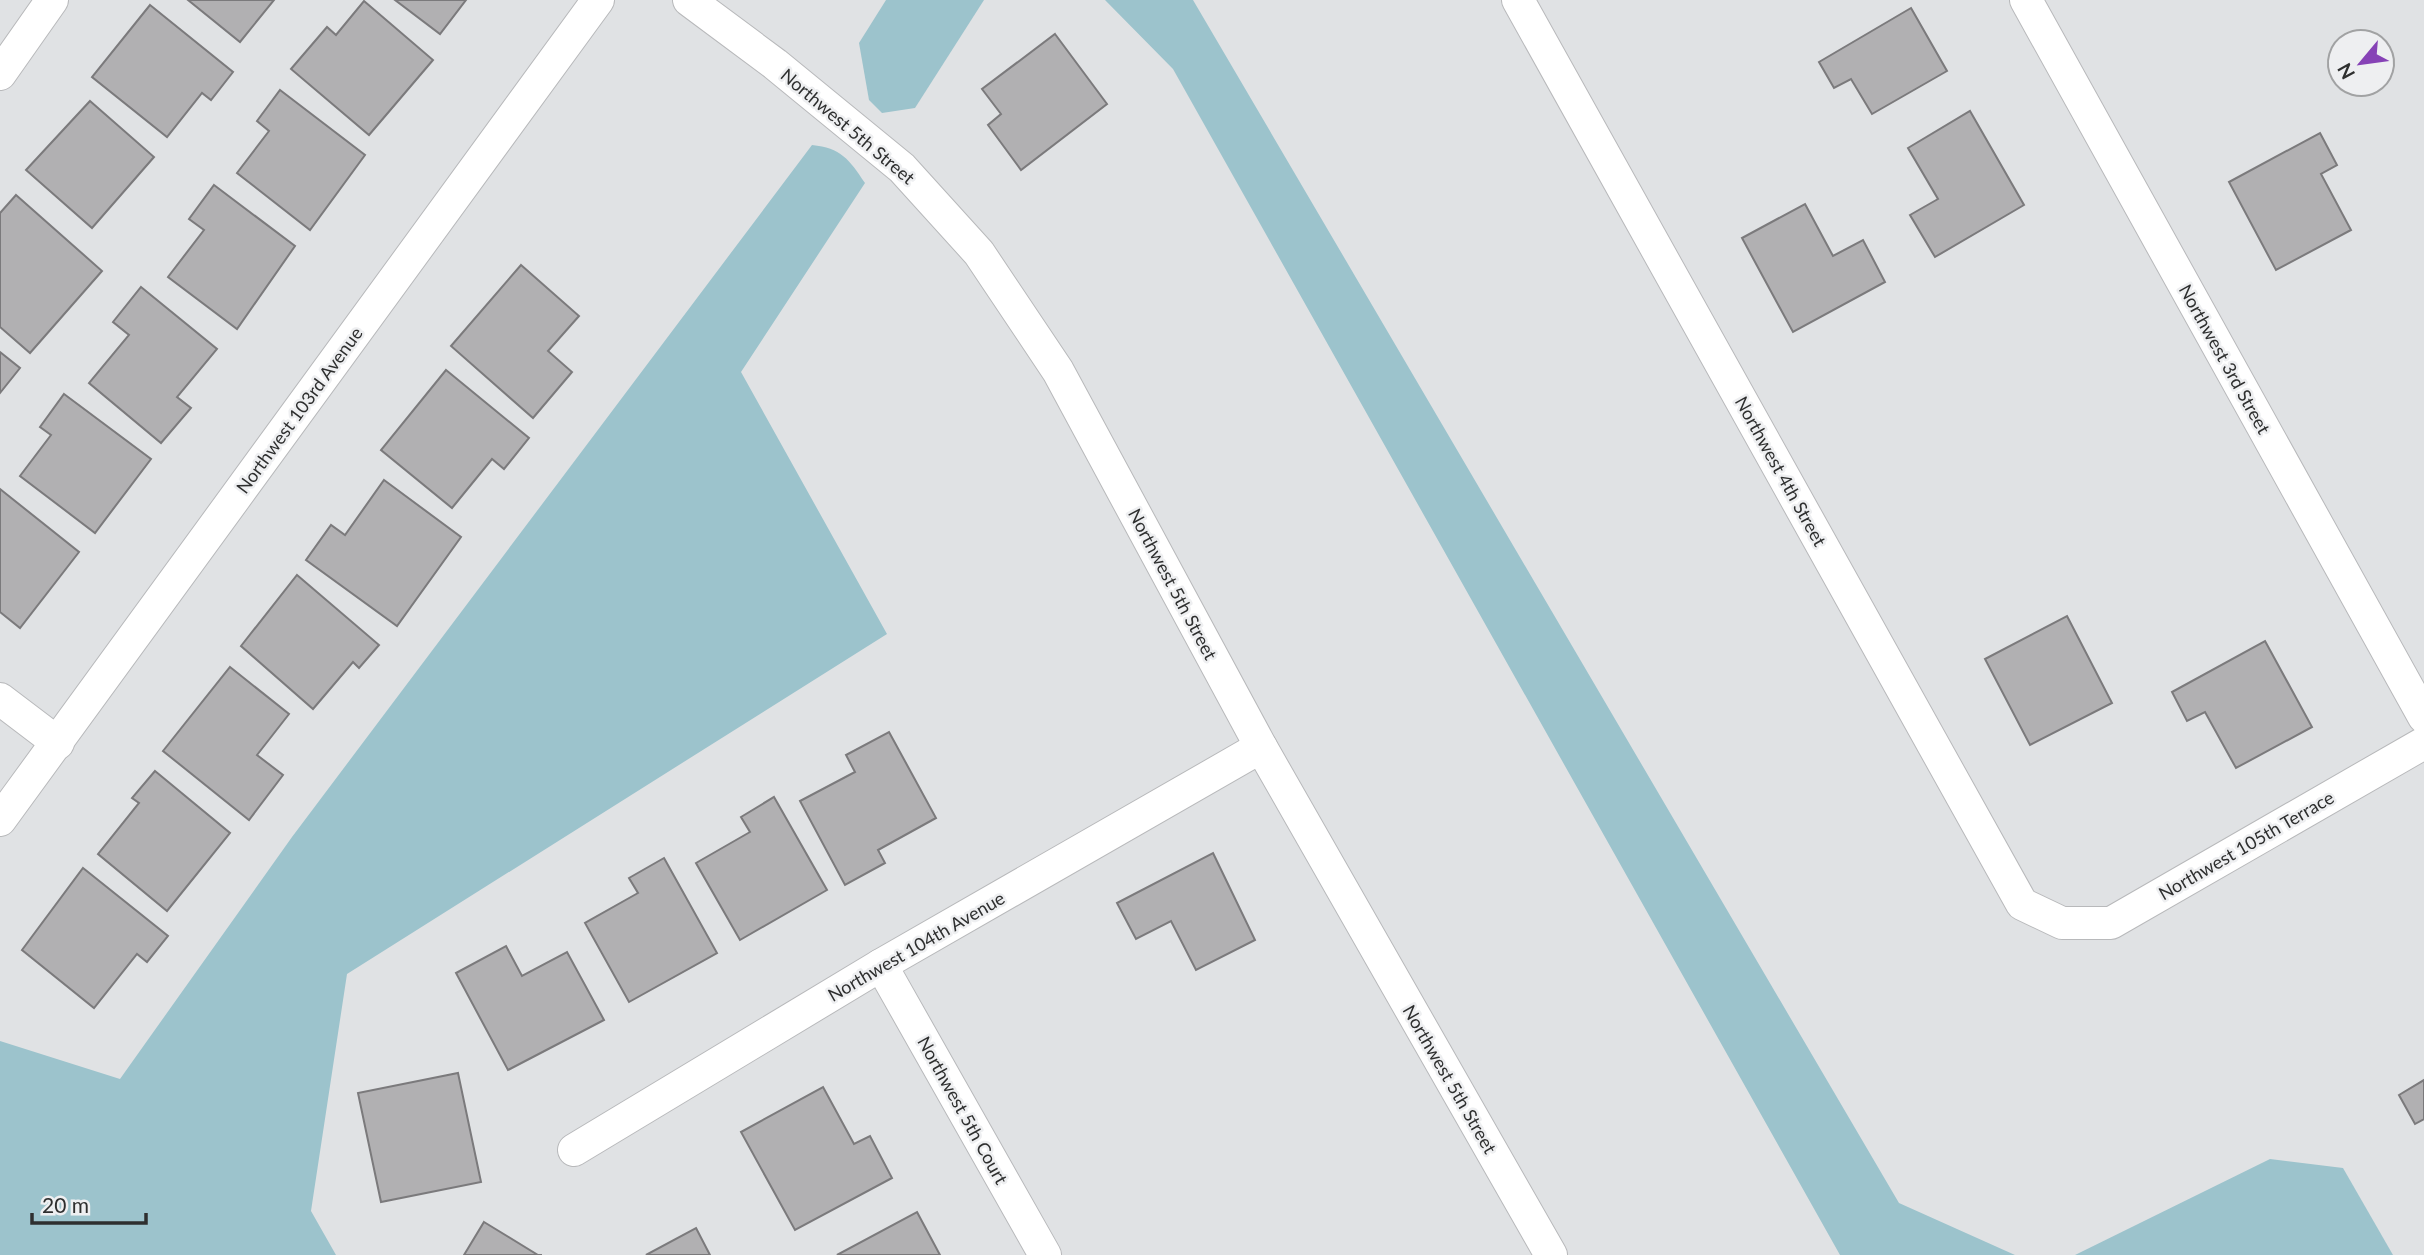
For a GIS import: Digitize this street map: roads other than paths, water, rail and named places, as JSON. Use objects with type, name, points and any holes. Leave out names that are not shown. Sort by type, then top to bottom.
[{"type":"street","points":[[0,74],[52,0]]},
{"type":"street","name":"Northwest 103rd Avenue","points":[[0,820],[598,0]]},
{"type":"street","name":"Northwest 5th Street","points":[[689,0],[775,64],[902,168],[979,253],[1058,372],[1261,747],[1551,1255]]},
{"type":"street","name":"Northwest 4th Street","points":[[1518,0],[2022,904],[2062,923]]},
{"type":"street","name":"Northwest 3rd Street","points":[[2026,0],[2424,717]]},
{"type":"street","points":[[0,699],[58,743]]},
{"type":"street","name":"Northwest 105th Terrace","points":[[2062,923],[2111,923],[2424,743]]},
{"type":"street","name":"Northwest 104th Avenue","points":[[574,1150],[881,965],[1261,747]]},
{"type":"street","name":"Northwest 5th Court","points":[[881,965],[1045,1255]]},
{"type":"water","points":[[886,0],[984,0],[915,108],[882,113],[869,100],[859,43]]},
{"type":"water","points":[[1105,0],[1193,0],[1899,1203],[2015,1255],[1840,1255],[1173,69]]},
{"type":"water","points":[[812,145],[830,149],[843,156],[865,183],[741,372],[887,634],[347,974],[311,1211],[336,1255],[0,1255],[0,1041],[120,1079],[292,837]]},
{"type":"water","points":[[2270,1159],[2343,1168],[2393,1255],[2075,1255]]}]
